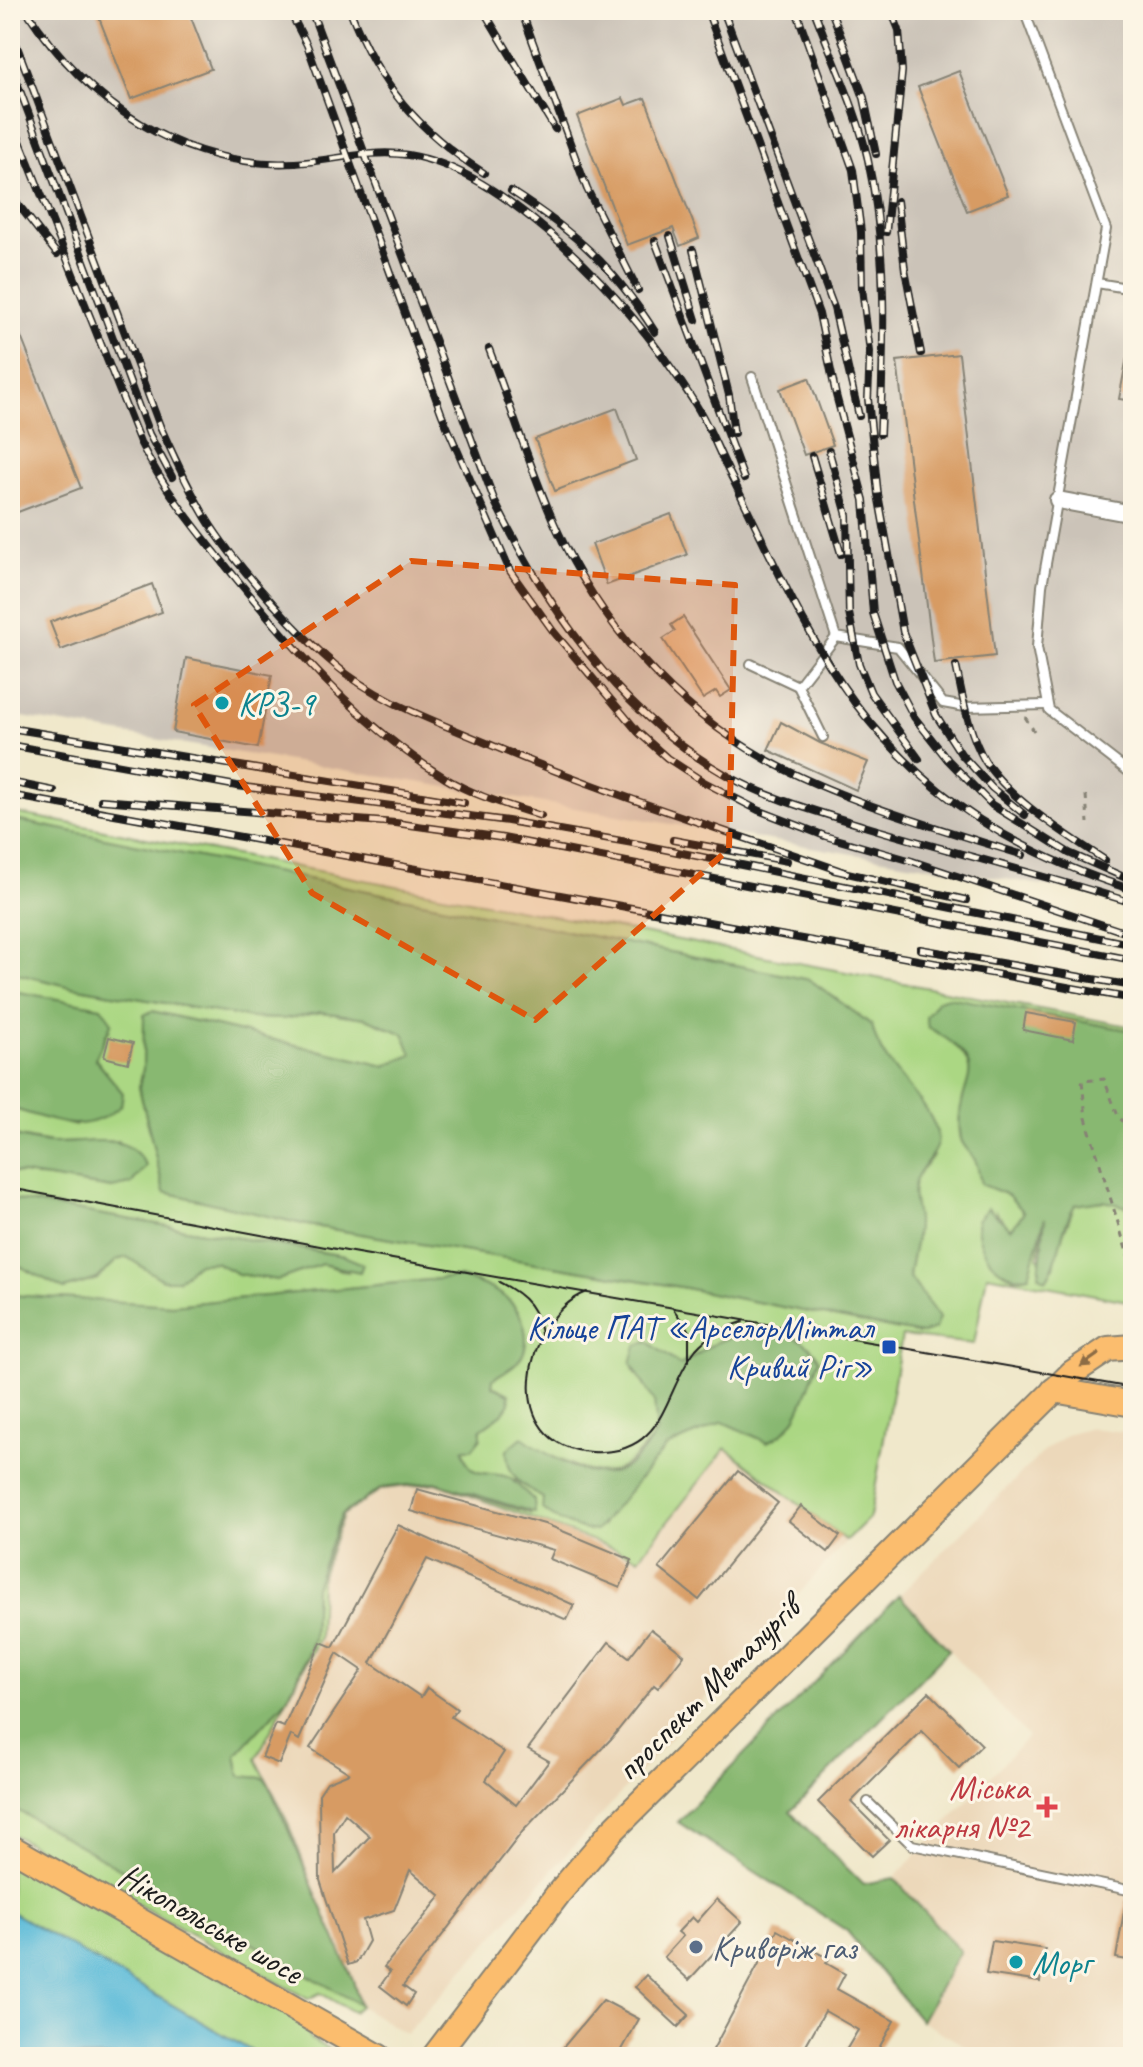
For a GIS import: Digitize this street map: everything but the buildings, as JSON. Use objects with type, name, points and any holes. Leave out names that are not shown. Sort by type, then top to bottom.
[{"type":"main road","name":"проспект Металургів","points":[[434,2057],[558,1894],[612,1831],[1054,1390],[1091,1357],[1108,1349],[1133,1347]]},
{"type":"main road","points":[[1054,1390],[1133,1404]]},
{"type":"main road","name":"Нікопольське шосе","points":[[10,1847],[379,2057]]},
{"type":"street","points":[[1058,500],[1133,514]]},
{"type":"lane","points":[[1024,10],[1106,229],[1042,586],[1037,647],[1049,710],[1133,775]]},
{"type":"lane","points":[[1097,283],[1133,289]]},
{"type":"lane","points":[[752,377],[836,637]]},
{"type":"lane","points":[[836,637],[898,647],[943,703],[965,707],[1047,705]]},
{"type":"lane","points":[[798,686],[836,637]]},
{"type":"lane","points":[[751,664],[798,686],[823,737]]},
{"type":"lane","points":[[868,1802],[912,1845],[1133,1891]]},
{"type":"path","points":[[1086,795],[1088,823]]},
{"type":"path","points":[[1133,1132],[1118,1116],[1104,1079],[1082,1081],[1086,1118],[1133,1272]]},
{"type":"highlighted area","points":[[411,561],[735,585],[729,849],[535,1020],[312,893],[194,705]]},
{"type":"shaded area","points":[[10,10],[1133,10],[1133,900],[10,715]]},
{"type":"shaded area","name":"Міська лікарня №2","points":[[1091,1428],[1133,1433],[1133,2057],[985,2057],[921,2021],[960,1951],[894,1878],[1028,1737],[899,1595],[1045,1450],[1066,1435]]},
{"type":"shaded area","points":[[726,1447],[846,1541],[406,2034],[360,2006],[354,1980],[324,1917],[290,1827],[256,1759],[319,1638],[321,1578],[343,1515],[382,1489],[436,1483],[639,1558]]},
{"type":"green space","points":[[10,812],[1133,1027],[1133,1031],[977,1002],[952,1041],[969,1067],[970,1077],[959,1123],[962,1142],[972,1154],[981,1184],[1008,1195],[1024,1212],[1011,1230],[996,1212],[1002,1272],[1016,1279],[1029,1276],[1046,1209],[1038,1257],[1054,1267],[1075,1204],[1103,1201],[1131,1206],[1133,1302],[987,1275],[974,1344],[902,1336],[870,1517],[846,1541],[726,1448],[639,1558],[436,1483],[382,1489],[343,1515],[321,1578],[319,1638],[256,1759],[268,1783],[263,1778],[240,1776],[236,1755],[287,1699],[306,1658],[313,1638],[315,1587],[341,1515],[382,1488],[435,1482],[531,1514],[534,1500],[510,1478],[475,1471],[466,1460],[463,1449],[472,1449],[480,1438],[481,1429],[502,1414],[502,1392],[492,1386],[493,1379],[516,1363],[523,1353],[526,1337],[522,1319],[501,1294],[459,1277],[172,1305],[10,1295],[10,1261],[64,1289],[97,1279],[117,1260],[127,1257],[163,1280],[178,1280],[197,1263],[215,1262],[239,1274],[278,1280],[322,1264],[348,1272],[344,1256],[10,1199],[10,1172],[112,1188],[119,1141],[51,1143],[10,1135],[10,1108],[75,1126],[122,1094],[95,1058],[100,1041],[110,1030],[19,992],[10,994],[10,972],[72,987],[252,1018],[283,1019],[321,1012],[366,1018],[404,1034],[413,1055],[385,1066],[153,1011],[145,1015],[143,1069],[139,1087],[164,1192],[307,1225],[680,1287],[920,1334],[939,1318],[909,1276],[917,1222],[911,1194],[917,1175],[933,1156],[893,1070],[877,1047],[872,1025],[810,980],[10,819]],"holes":[[[717,1342],[766,1442],[723,1422],[666,1447],[605,1516],[602,1526],[543,1498],[515,1480],[543,1452],[594,1472],[618,1469],[630,1461],[657,1432],[655,1401],[633,1369],[672,1360],[680,1365]]]},
{"type":"green space","points":[[10,819],[810,980],[872,1025],[884,1055],[921,1102],[936,1129],[935,1150],[914,1185],[917,1228],[909,1276],[939,1318],[935,1329],[921,1334],[680,1287],[307,1225],[164,1192],[139,1087],[143,1069],[144,1015],[152,1011],[385,1066],[412,1055],[404,1034],[366,1018],[321,1012],[283,1019],[252,1018],[72,987],[10,972]]},
{"type":"green space","points":[[19,992],[101,1007],[112,1022],[95,1059],[123,1093],[121,1106],[94,1122],[81,1124],[54,1121],[10,1108],[10,994]]},
{"type":"green space","points":[[948,997],[1133,1031],[1133,1208],[1103,1201],[1075,1205],[1046,1280],[1039,1275],[1045,1218],[1029,1276],[1018,1277],[998,1269],[981,1242],[977,1220],[988,1208],[1011,1229],[1024,1212],[1008,1195],[981,1184],[976,1163],[962,1142],[960,1118],[969,1066],[964,1054],[928,1027],[926,1017],[938,1000]]},
{"type":"green space","points":[[10,1135],[49,1143],[118,1143],[138,1154],[146,1166],[131,1184],[112,1188],[10,1172]]},
{"type":"green space","points":[[10,1199],[344,1256],[363,1264],[360,1272],[322,1264],[278,1280],[238,1274],[215,1262],[198,1263],[178,1280],[163,1280],[127,1257],[117,1260],[97,1279],[64,1289],[10,1261]]},
{"type":"green space","points":[[459,1277],[481,1284],[509,1301],[522,1319],[526,1338],[525,1350],[514,1366],[493,1379],[492,1386],[509,1394],[510,1403],[502,1414],[481,1429],[481,1438],[472,1449],[463,1449],[466,1460],[475,1471],[510,1478],[534,1500],[535,1513],[435,1482],[382,1488],[341,1515],[315,1587],[313,1638],[306,1658],[287,1699],[236,1755],[240,1776],[263,1778],[268,1783],[353,1980],[359,2004],[10,1806],[10,1295],[172,1305]]},
{"type":"green space","points":[[749,1330],[790,1336],[807,1345],[819,1360],[795,1419],[778,1436],[767,1442],[723,1422],[666,1447],[596,1531],[568,1524],[542,1509],[543,1498],[512,1473],[507,1450],[522,1437],[583,1471],[610,1473],[627,1466],[657,1432],[654,1401],[631,1363],[636,1346],[647,1341],[680,1365],[717,1342]]},
{"type":"green space","points":[[899,1595],[949,1650],[790,1812],[863,1884],[894,1878],[960,1951],[921,2021],[847,1931],[678,1822]]},
{"type":"green space","points":[[268,1783],[285,1817],[310,1880]]},
{"type":"green space","points":[[10,1806],[359,2003],[356,1991],[360,2006],[353,2012],[320,1993],[308,1999],[10,1833]]},
{"type":"green space","points":[[10,1860],[304,2024],[310,2039],[345,2057],[262,2057],[10,1911]]},
{"type":"water","points":[[10,1911],[262,2057],[10,2057]]},
{"type":"tram line","points":[[10,1188],[352,1252],[1133,1388]]},
{"type":"tram line","points":[[499,1282],[530,1305],[538,1320],[542,1340]]},
{"type":"tram line","points":[[587,1292],[565,1306],[547,1327],[535,1353],[530,1380],[532,1406],[542,1429],[562,1445],[592,1452],[617,1450],[635,1444],[649,1432],[660,1418],[696,1349],[718,1332],[743,1322]]},
{"type":"tram line","points":[[672,1307],[689,1331],[689,1361]]},
{"type":"railway","points":[[26,10],[77,74],[140,123],[176,141],[213,155],[253,162],[295,163],[366,154],[408,155],[427,159],[482,184],[532,219],[608,290],[679,379],[704,418],[787,590],[819,648],[855,703],[883,737],[913,768],[979,819],[1052,859],[1133,890]]},
{"type":"railway","points":[[289,10],[307,45],[442,415],[510,571],[553,631],[638,732],[667,758],[704,782],[758,810],[825,836],[912,861],[1133,935]]},
{"type":"railway","points":[[311,10],[495,502],[538,581],[591,657],[621,691],[690,752],[760,792],[864,826],[1133,903]]},
{"type":"railway","points":[[350,10],[373,61],[403,104],[439,140],[484,173]]},
{"type":"railway","points":[[483,10],[555,129]]},
{"type":"railway","points":[[521,10],[587,189],[638,290]]},
{"type":"railway","points":[[707,10],[819,314],[836,395],[864,500],[873,613],[895,681],[914,717],[948,760],[992,805],[1069,853],[1126,878]]},
{"type":"railway","points":[[723,10],[834,308],[859,416]]},
{"type":"railway","points":[[796,10],[853,170],[861,232],[862,288],[870,352],[868,399],[878,494],[903,632],[936,715],[961,754],[992,788],[1025,815]]},
{"type":"railway","points":[[814,10],[857,122],[874,194],[883,297],[880,434]]},
{"type":"railway","points":[[831,10],[864,98],[876,154]]},
{"type":"railway","points":[[886,232],[902,71],[899,30],[891,10]]},
{"type":"railway","points":[[10,28],[160,426],[182,472],[206,518],[231,554],[301,633],[334,664],[368,689],[425,717],[573,778],[844,872]]},
{"type":"railway","points":[[10,64],[149,434],[172,477]]},
{"type":"railway","points":[[10,116],[140,442],[193,525],[303,656],[384,734],[456,784],[541,816]]},
{"type":"railway","points":[[511,191],[555,221],[592,252],[624,288],[655,332]]},
{"type":"railway","points":[[10,194],[57,254]]},
{"type":"railway","points":[[897,201],[905,270],[921,353]]},
{"type":"railway","points":[[670,236],[696,320]]},
{"type":"railway","points":[[655,241],[744,479]]},
{"type":"railway","points":[[693,250],[729,395],[734,433]]},
{"type":"railway","points":[[489,349],[537,482],[573,561],[593,596],[617,628],[670,688],[733,739],[795,775],[892,813],[1023,855]]},
{"type":"railway","points":[[829,451],[847,515],[849,613],[859,664],[871,693],[919,759]]},
{"type":"railway","points":[[812,456],[841,554]]},
{"type":"railway","points":[[956,666],[974,738],[985,761],[1024,803],[1105,860]]},
{"type":"railway","points":[[10,728],[464,803]]},
{"type":"railway","points":[[10,745],[237,786],[508,821],[633,843],[1125,943]]},
{"type":"railway","points":[[10,782],[54,791]]},
{"type":"railway","points":[[10,795],[1133,999]]},
{"type":"railway","points":[[101,800],[396,823],[503,838],[1133,960]]},
{"type":"railway","points":[[673,840],[787,861]]},
{"type":"railway","points":[[834,870],[966,900]]},
{"type":"railway","points":[[920,949],[1133,986]]},
{"type":"place","name":"КРЗ-9","points":[[222,703]]},
{"type":"place","name":"Кільце ПАТ «АрселорМіттал Кривий Ріг»","points":[[889,1347]]},
{"type":"place","name":"Міська лікарня №2","points":[[1047,1807]]},
{"type":"place","name":"Криворіж газ","points":[[696,1947]]},
{"type":"place","name":"Морг","points":[[1016,1962]]}]
